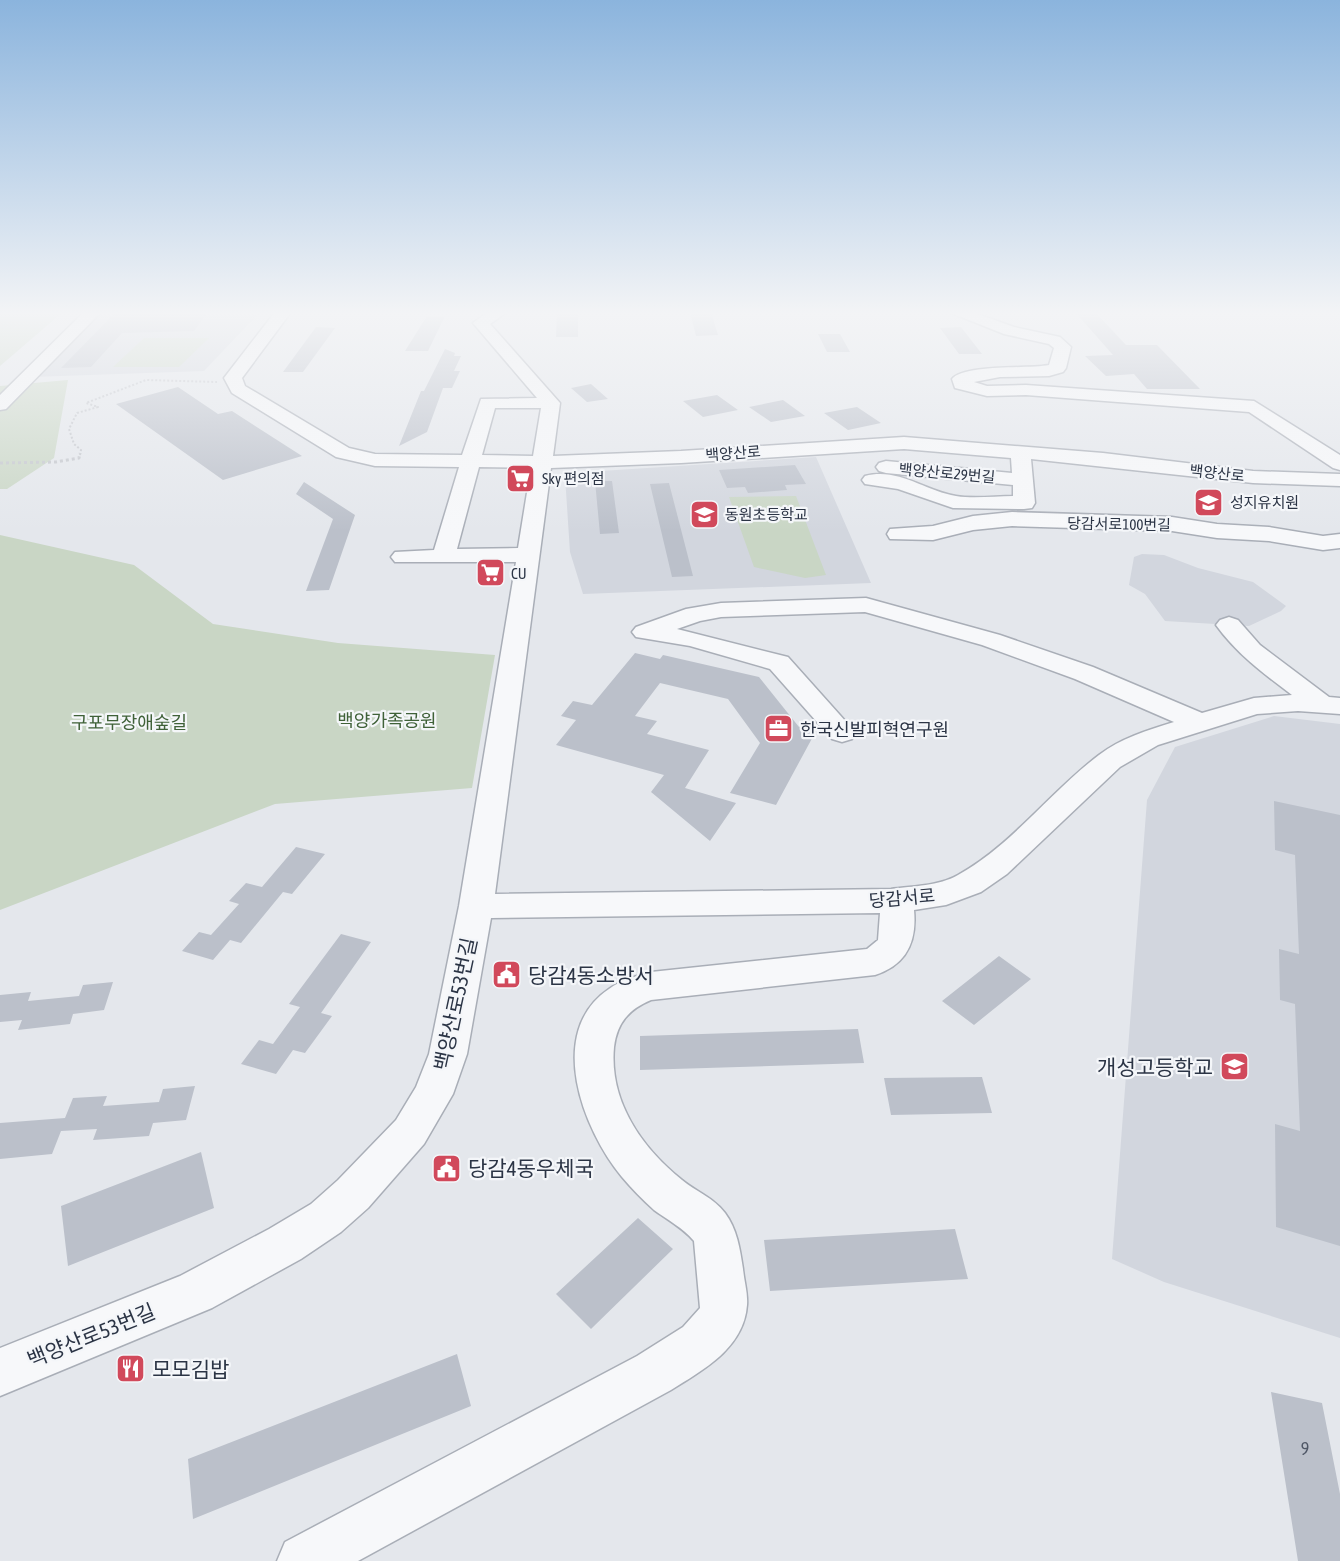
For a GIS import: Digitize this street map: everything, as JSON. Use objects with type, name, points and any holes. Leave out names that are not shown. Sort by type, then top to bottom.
[{"type":"street","points":[[0,405],[20,385]]},
{"type":"street","name":"백양산로","points":[[236,385],[238,389],[343,453],[375,460],[469,463],[540,462],[681,457],[892,443],[1021,452],[1244,476],[1340,480]]},
{"type":"street","points":[[535,385],[551,403]]},
{"type":"street","points":[[964,385],[987,391],[1026,390],[1245,405],[1254,407],[1340,464]]},
{"type":"street","points":[[444,556],[487,403],[551,403]]},
{"type":"street","name":"백양산로53번길","points":[[0,1372],[196,1292],[285,1244],[326,1218],[353,1194],[410,1132],[442,1073],[476,906],[540,462],[551,403]]},
{"type":"street","points":[[843,433],[892,443]]},
{"type":"street","name":"백양산로29번길","points":[[871,443],[872,480],[901,483],[953,502],[1024,503],[1021,452]]},
{"type":"street","name":"당감서로100번길","points":[[898,534],[933,533],[973,523],[1012,519],[1049,522],[1172,524],[1217,531],[1269,534],[1323,543],[1340,541]]},
{"type":"street","points":[[403,557],[527,555]]},
{"type":"street","points":[[842,733],[779,663],[693,639],[645,632],[695,614],[721,610],[839,603],[866,605],[991,640],[1084,673],[1201,723]]},
{"type":"street","points":[[1229,625],[1251,651],[1330,705]]},
{"type":"street","name":"당감서로","points":[[476,906],[896,901],[946,894],[969,884],[995,866],[1126,750],[1148,740],[1254,706],[1330,705]]},
{"type":"street","points":[[304,1561],[654,1373],[691,1350],[712,1331],[721,1319],[723,1308],[717,1245],[710,1227],[650,1180],[617,1134],[598,1094],[594,1068],[595,1044],[604,1016],[625,995],[651,986],[876,962],[886,956],[898,938],[896,901]]},
{"type":"path","points":[[0,463],[56,462],[80,458],[81,450],[74,444],[69,429],[77,413],[98,407],[86,404],[133,385]]},
{"type":"shaded area","name":"동원초등학교","points":[[816,457],[871,583],[583,594],[570,552],[565,476],[585,472]]},
{"type":"shaded area","points":[[1142,554],[1164,555],[1198,568],[1253,582],[1286,606],[1281,611],[1249,626],[1165,621],[1145,594],[1129,585],[1134,557]]},
{"type":"shaded area","name":"개성고등학교","points":[[1274,716],[1340,724],[1340,1338],[1164,1282],[1112,1259],[1147,800],[1175,747]]},
{"type":"green space","points":[[67,385],[54,458],[7,489],[0,489],[0,386]]},
{"type":"green space","points":[[796,496],[826,575],[805,578],[754,567],[729,497]]},
{"type":"green space","name":"구포무장애숲길","points":[[0,535],[134,565],[213,624],[338,643],[495,655],[472,788],[275,804],[0,910]]},
{"type":"building","points":[[427,385],[453,385],[452,388],[443,388],[427,432],[399,446],[421,391],[424,391]]},
{"type":"building","points":[[592,385],[608,399],[587,402],[571,388]]},
{"type":"building","points":[[1143,385],[1196,385],[1200,389],[1147,389]]},
{"type":"building","points":[[178,387],[218,414],[232,411],[302,456],[223,480],[116,404]]},
{"type":"building","points":[[717,395],[738,410],[703,417],[683,401]]},
{"type":"building","points":[[783,400],[805,416],[771,422],[749,407]]},
{"type":"building","points":[[857,407],[881,423],[848,430],[824,413]]},
{"type":"building","points":[[795,465],[806,484],[785,485],[787,490],[748,493],[745,487],[727,488],[719,470]]},
{"type":"building","points":[[595,481],[612,481],[619,533],[600,534]]},
{"type":"building","points":[[304,482],[355,515],[329,590],[306,591],[333,519],[296,494]]},
{"type":"building","points":[[669,483],[693,576],[672,577],[650,484]]},
{"type":"building","points":[[635,653],[660,659],[663,655],[759,677],[799,727],[816,731],[776,805],[730,793],[760,743],[728,699],[660,683],[635,716],[657,721],[647,734],[709,750],[685,788],[736,803],[710,841],[651,792],[664,775],[556,745],[576,720],[561,716],[573,701],[592,705]]},
{"type":"building","points":[[1274,801],[1340,815],[1340,1246],[1276,1227],[1275,1124],[1300,1131],[1295,1004],[1280,1000],[1279,949],[1299,954],[1295,855],[1275,850]]},
{"type":"building","points":[[296,847],[325,854],[292,894],[283,892],[241,943],[230,940],[213,960],[182,951],[199,932],[211,935],[239,904],[229,901],[246,883],[262,887]]},
{"type":"building","points":[[341,934],[371,942],[321,1013],[332,1016],[305,1053],[293,1050],[276,1074],[241,1064],[259,1040],[273,1044],[300,1007],[289,1004]]},
{"type":"building","points":[[999,956],[1031,979],[974,1025],[942,1001]]},
{"type":"building","points":[[113,982],[104,1010],[73,1014],[70,1024],[18,1030],[22,1020],[0,1022],[0,995],[31,992],[28,1001],[79,996],[83,985]]},
{"type":"building","points":[[858,1029],[864,1063],[640,1070],[640,1036]]},
{"type":"building","points":[[982,1077],[992,1113],[891,1115],[884,1078]]},
{"type":"building","points":[[195,1086],[186,1120],[153,1123],[149,1136],[93,1140],[97,1129],[61,1131],[52,1154],[0,1159],[0,1123],[65,1118],[73,1098],[107,1096],[103,1106],[159,1102],[163,1089]]},
{"type":"building","points":[[201,1152],[214,1208],[68,1266],[61,1206]]},
{"type":"building","points":[[638,1218],[673,1249],[591,1329],[556,1294]]},
{"type":"building","points":[[955,1229],[968,1279],[770,1291],[764,1240]]},
{"type":"building","points":[[457,1354],[471,1406],[193,1519],[188,1459]]},
{"type":"building","points":[[1271,1392],[1322,1403],[1340,1494],[1340,1561],[1298,1561]]},
{"type":"place","name":"Sky 편의점","points":[[521,478]]},
{"type":"place","name":"성지유치원","points":[[1209,502]]},
{"type":"place","name":"동원초등학교","points":[[704,514]]},
{"type":"place","name":"CU","points":[[490,573]]},
{"type":"place","name":"한국신발피혁연구원","points":[[779,729]]},
{"type":"place","name":"당감4동소방서","points":[[507,975]]},
{"type":"place","name":"개성고등학교","points":[[1234,1067]]},
{"type":"place","name":"당감4동우체국","points":[[447,1168]]},
{"type":"place","name":"모모김밥","points":[[131,1369]]},
{"type":"park label","name":"백양가족공원","points":[[387,720]]}]
